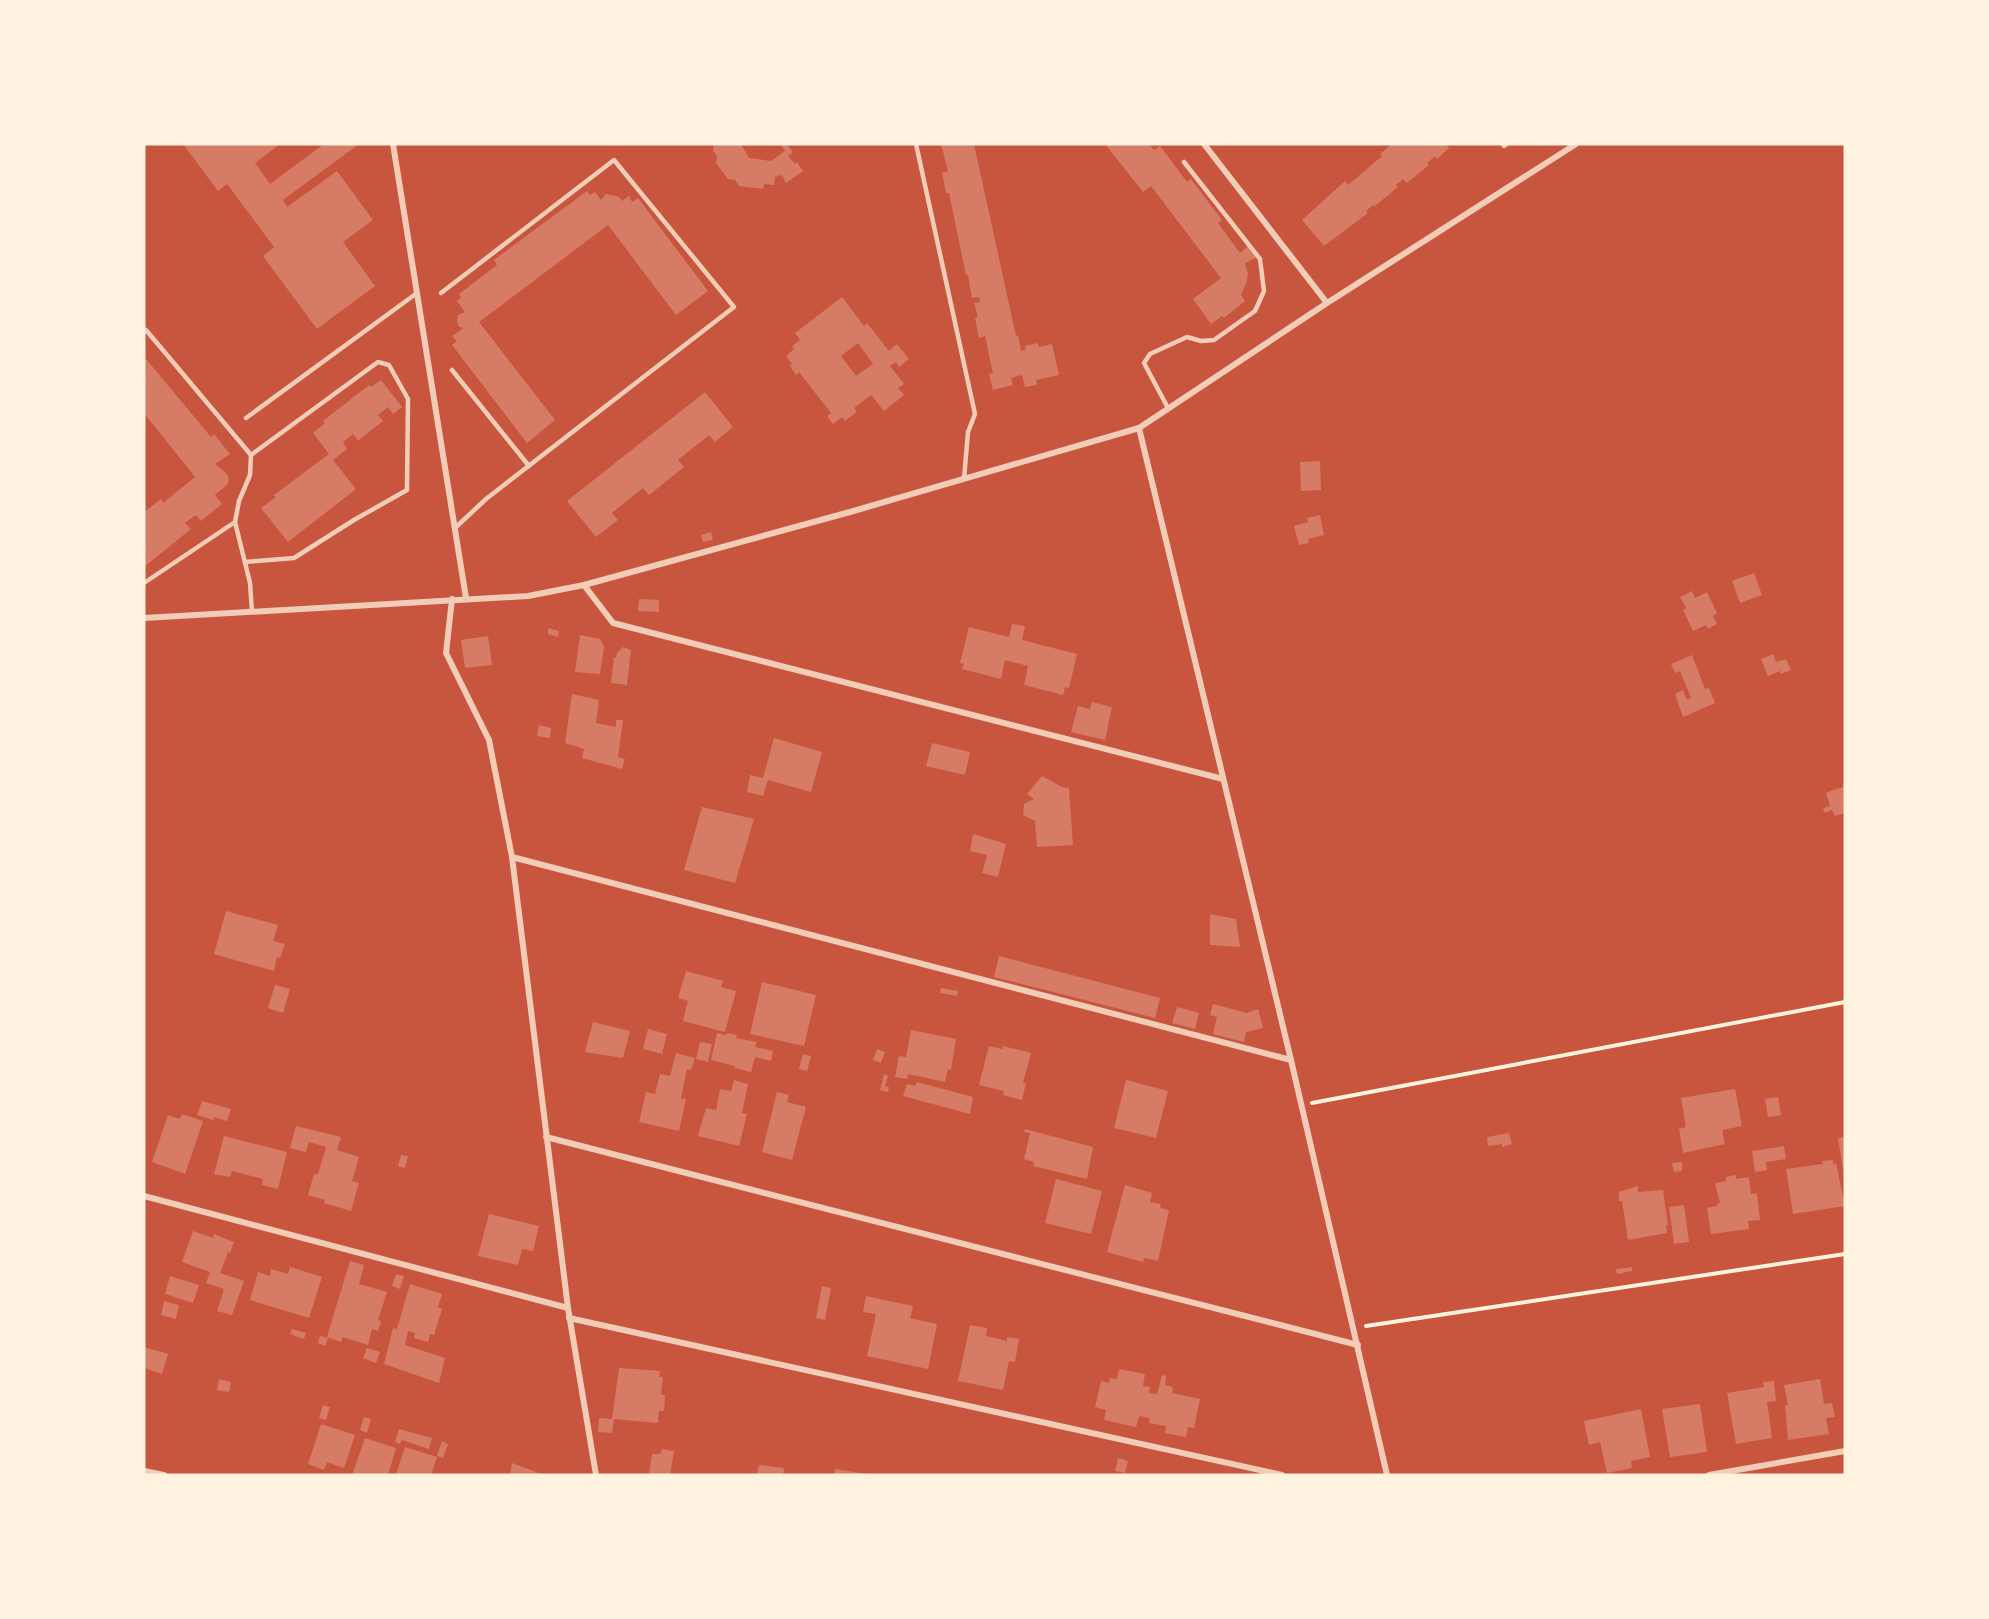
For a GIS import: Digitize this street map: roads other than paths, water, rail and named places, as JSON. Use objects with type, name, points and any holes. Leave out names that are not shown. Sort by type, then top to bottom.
[{"type":"street","points":[[393,144],[466,598]]},
{"type":"street","points":[[1204,144],[1327,303]]},
{"type":"street","points":[[144,618],[528,596],[585,585],[1139,428],[1327,303],[1576,144]]},
{"type":"street","points":[[1139,428],[1291,1060],[1387,1475]]},
{"type":"street","points":[[585,585],[613,623],[1223,779]]},
{"type":"street","points":[[452,599],[446,653],[489,740],[512,857],[569,1318],[596,1475]]},
{"type":"street","points":[[512,857],[1291,1060]]},
{"type":"street","points":[[546,1137],[1358,1345]]},
{"type":"street","points":[[144,1196],[568,1308]]},
{"type":"street","points":[[569,1318],[1282,1475]]},
{"type":"street","points":[[1709,1475],[1845,1451]]},
{"type":"street","points":[[144,1471],[164,1475]]},
{"type":"lane","points":[[916,144],[975,414],[968,432],[964,479]]},
{"type":"lane","points":[[441,293],[614,160],[734,307],[486,499],[455,528]]},
{"type":"lane","points":[[1168,408],[1144,363],[1150,354],[1187,337],[1201,341],[1214,340],[1255,311],[1264,291],[1260,260],[1184,162]]},
{"type":"lane","points":[[246,418],[417,293]]},
{"type":"lane","points":[[144,332],[146,330],[251,455],[250,475],[239,501],[235,522],[250,583],[252,612]]},
{"type":"lane","points":[[245,562],[294,558],[407,490],[408,399],[389,365],[378,362],[251,455]]},
{"type":"lane","points":[[452,370],[529,466]]},
{"type":"lane","points":[[144,582],[235,522]]}]
